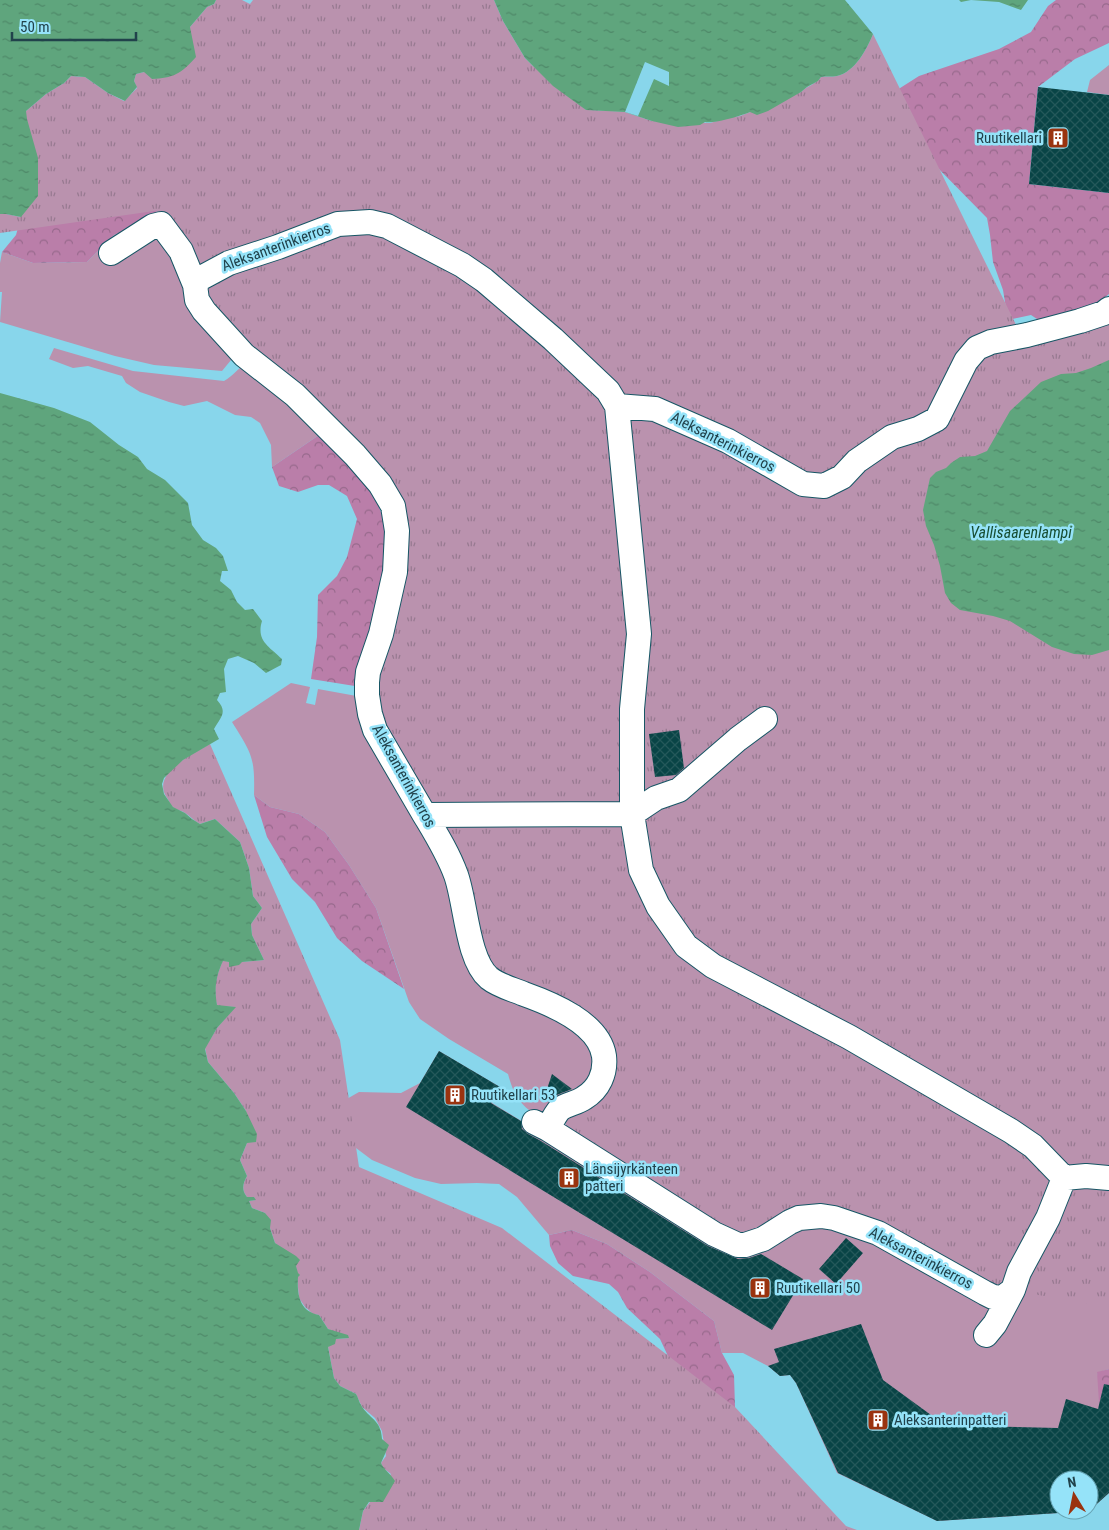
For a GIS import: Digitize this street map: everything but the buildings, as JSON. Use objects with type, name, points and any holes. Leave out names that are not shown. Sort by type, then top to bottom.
[{"type":"lane","name":"Aleksanterinkierros","points":[[1013,1290],[1002,1298],[993,1297],[878,1233],[853,1223],[822,1216],[799,1218],[755,1243],[738,1245],[714,1234],[541,1125],[560,1110],[586,1098],[600,1083],[605,1066],[602,1045],[596,1036],[570,1015],[548,1003],[500,985],[483,971],[473,948],[456,875],[436,832],[375,730],[367,695],[368,672],[381,634],[395,572],[397,531],[393,506],[380,484],[349,449],[295,394],[244,355],[204,311],[197,300],[195,285],[201,278],[229,262],[278,247],[338,224],[370,222],[386,226],[462,265],[484,280],[553,339],[608,391],[616,406],[655,409],[728,441],[804,484],[824,486],[842,477],[857,461],[892,437],[918,429],[937,420],[966,361],[977,348],[991,342],[1080,321],[1109,309]]},
{"type":"lane","points":[[112,253],[153,226],[161,224],[180,251],[195,285]]},
{"type":"lane","points":[[616,406],[639,634],[632,709],[632,814],[640,870],[658,906],[686,946],[713,966],[849,1037],[1011,1131],[1033,1146],[1064,1178]]},
{"type":"lane","points":[[425,815],[632,814],[656,798],[679,790],[738,739],[765,719]]},
{"type":"lane","points":[[1064,1178],[1086,1176],[1109,1178]]},
{"type":"lane","points":[[986,1335],[995,1324],[1013,1290],[1019,1272],[1048,1218],[1064,1178]]},
{"type":"green space","points":[[216,0],[242,0],[250,4],[253,0],[494,0],[503,21],[525,58],[553,86],[586,110],[625,112],[652,121],[710,123],[740,116],[801,92],[821,77],[837,76],[849,70],[864,53],[873,34],[1024,341],[1109,316],[1109,1307],[1003,1289],[839,1212],[743,1239],[581,1138],[565,1126],[567,1116],[614,1060],[493,972],[395,755],[372,693],[403,508],[211,309],[197,276],[161,210],[0,233],[0,214],[21,217],[26,111],[71,76],[85,77],[108,93],[124,101],[137,88],[134,81],[136,74],[144,72]]},
{"type":"green space","points":[[1056,0],[1109,0],[1109,43],[1075,59],[1038,87],[1029,184],[1109,193],[1109,294],[1094,306],[1043,323],[1031,315],[1008,320],[1003,290],[993,262],[987,218],[929,159],[897,90],[919,76],[999,49],[1031,32],[1048,6]]},
{"type":"green space","points":[[1109,65],[1109,95],[1087,92],[1090,80]]},
{"type":"green space","points":[[535,66],[586,110],[625,112],[236,354],[222,371],[154,365],[115,356],[0,322],[2,292],[0,292],[0,263],[2,252],[33,263],[87,262],[114,235],[154,218],[167,186]]},
{"type":"green space","points":[[167,186],[154,218],[114,235],[87,262],[33,263],[2,252],[16,235],[21,217]]},
{"type":"green space","points":[[54,348],[133,371],[224,381],[247,363],[319,435],[272,467],[271,445],[260,423],[251,417],[235,415],[207,401],[184,406],[140,392],[126,383],[122,376],[88,366],[73,368],[49,359]]},
{"type":"green space","points":[[319,435],[373,490],[384,521],[385,564],[361,687],[311,679],[317,637],[318,595],[337,576],[347,557],[357,519],[347,496],[329,485],[318,485],[298,492],[279,486],[272,467]]},
{"type":"green space","points":[[291,683],[310,687],[306,703],[315,705],[318,689],[362,697],[518,998],[592,1041],[599,1074],[558,1107],[537,1115],[518,1098],[508,1074],[449,1039],[420,1019],[409,1002],[376,908],[349,865],[325,832],[299,814],[270,807],[254,795],[254,772],[251,756],[232,722]]},
{"type":"green space","points":[[210,744],[340,1040],[359,1167],[502,1228],[735,1407],[846,1526],[857,1530],[359,1530],[363,1511],[391,1474],[383,1468],[381,1463],[386,1456],[382,1431],[375,1418],[362,1407],[356,1394],[340,1386],[334,1378],[328,1347],[336,1339],[349,1338],[328,1329],[319,1315],[313,1314],[305,1307],[299,1298],[296,1266],[275,1243],[265,1213],[252,1208],[249,1201],[255,1200],[254,1197],[247,1197],[244,1192],[243,1186],[247,1176],[240,1160],[247,1143],[246,1111],[234,1093],[208,1062],[205,1048],[217,1028],[235,1007],[217,1006],[216,983],[223,960],[229,962],[229,966],[241,962],[264,960],[252,935],[251,924],[262,908],[253,896],[249,868],[240,842],[215,819],[200,824],[184,812],[174,808],[163,789],[164,780],[176,765]]},
{"type":"green space","points":[[254,795],[270,807],[299,814],[325,832],[349,865],[376,908],[404,989],[362,961],[337,938],[315,902],[292,879],[267,837]]},
{"type":"green space","points":[[439,1051],[500,1087],[492,1103],[580,1157],[787,1230],[830,1224],[910,1257],[1007,1319],[1109,1184],[1109,1369],[1097,1373],[1109,1407],[1109,1493],[1099,1502],[1099,1470],[1049,1470],[1049,1514],[937,1521],[837,1473],[796,1383],[790,1375],[780,1376],[768,1366],[743,1353],[722,1353],[714,1321],[650,1272],[607,1244],[572,1230],[549,1235],[517,1197],[499,1184],[441,1184],[415,1178],[372,1160],[348,1142],[345,1100],[359,1092],[401,1093],[420,1083]]},
{"type":"green space","points":[[572,1230],[607,1244],[650,1272],[714,1321],[722,1353],[734,1375],[735,1407],[724,1445],[674,1369],[660,1339],[627,1308],[618,1292],[609,1284],[573,1276],[558,1263],[550,1246],[549,1235]]},
{"type":"green space","points":[[1109,1369],[1109,1407],[1099,1403],[1097,1372]]},
{"type":"water","points":[[0,0],[216,0],[214,4],[207,7],[190,27],[196,57],[176,74],[166,78],[152,79],[144,72],[136,74],[134,81],[137,87],[125,101],[108,93],[85,77],[71,76],[26,111],[38,158],[38,196],[21,217],[0,214]]},
{"type":"water","points":[[494,0],[845,0],[873,34],[860,59],[849,70],[837,76],[821,77],[801,92],[768,111],[757,115],[750,112],[720,121],[678,127],[625,112],[586,110],[553,86],[525,58],[503,21]]},
{"type":"water","points":[[971,0],[1028,0],[1021,10],[999,2]]},
{"type":"water","name":"Vallisaarenlampi","points":[[1109,360],[1109,650],[1092,655],[1074,654],[1052,647],[1010,621],[960,610],[951,603],[945,593],[940,566],[926,526],[923,510],[930,478],[960,457],[975,456],[987,451],[1010,411],[1041,382],[1061,374],[1076,373]]},
{"type":"water","points":[[0,393],[54,408],[90,422],[138,457],[147,469],[165,480],[188,503],[192,525],[203,540],[216,548],[223,556],[228,571],[222,571],[220,581],[231,590],[237,602],[245,610],[253,609],[262,621],[262,638],[268,647],[282,659],[281,665],[266,673],[254,663],[238,656],[228,659],[224,669],[226,692],[220,693],[217,700],[223,711],[214,729],[219,739],[183,760],[164,778],[162,784],[164,794],[173,807],[200,824],[215,819],[240,842],[249,868],[253,896],[262,908],[251,924],[252,935],[264,960],[242,962],[239,965],[229,967],[229,962],[223,961],[216,982],[217,1005],[236,1007],[217,1028],[205,1049],[208,1062],[234,1093],[246,1111],[257,1134],[256,1142],[247,1143],[240,1160],[247,1176],[243,1186],[244,1192],[247,1197],[254,1197],[256,1200],[249,1201],[252,1208],[265,1213],[271,1220],[270,1228],[275,1243],[300,1260],[296,1266],[300,1275],[298,1277],[298,1290],[303,1306],[312,1313],[319,1315],[328,1329],[348,1335],[349,1338],[336,1339],[335,1344],[328,1347],[334,1378],[340,1386],[356,1394],[364,1410],[377,1423],[382,1439],[389,1445],[381,1463],[395,1481],[383,1502],[369,1502],[363,1511],[359,1530],[0,1530]]},
{"type":"pier","points":[[645,62],[669,72],[669,86],[654,79],[638,116],[625,112]]},
{"type":"place","name":"Ruutikellari","points":[[1058,138]]},
{"type":"place","name":"Ruutikellari 53","points":[[455,1095]]},
{"type":"place","name":"Länsijyrkänteen patteri","points":[[569,1178]]},
{"type":"place","name":"Ruutikellari 50","points":[[760,1288]]},
{"type":"place","name":"Aleksanterinpatteri","points":[[878,1420]]}]
